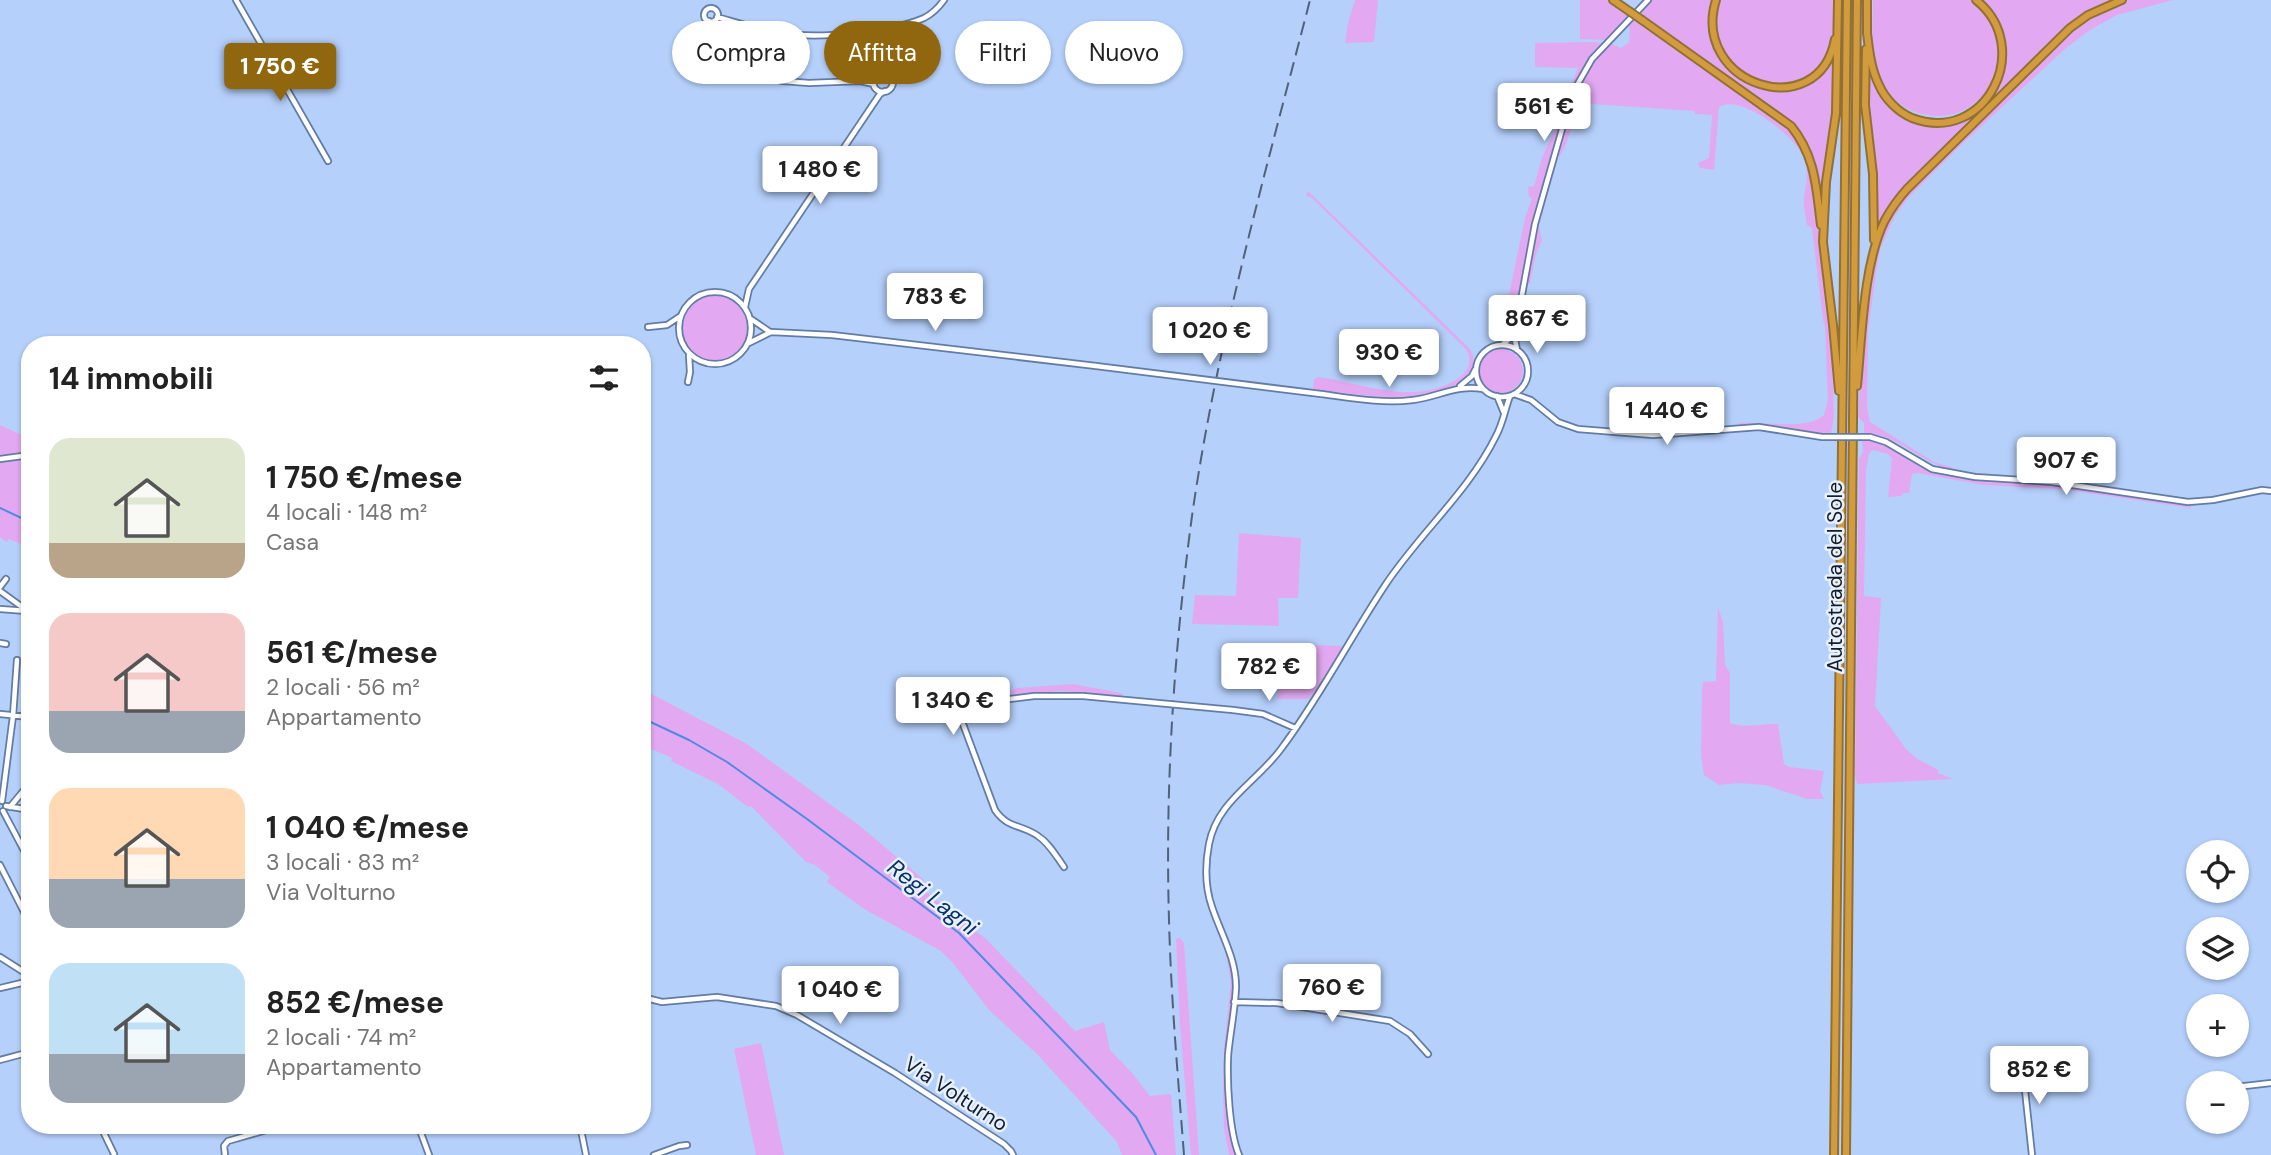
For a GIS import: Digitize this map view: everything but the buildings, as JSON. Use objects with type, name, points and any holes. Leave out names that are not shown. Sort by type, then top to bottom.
[{"type":"highway","points":[[1613,0],[1791,126],[1807,148],[1812,163],[1823,242],[1842,431]]},
{"type":"highway","points":[[1716,0],[1712,21],[1714,36],[1723,59],[1740,77],[1764,86],[1792,86],[1819,72],[1833,49],[1838,20]]},
{"type":"highway","points":[[1823,242],[1826,182],[1836,113],[1838,0]]},
{"type":"highway","name":"Autostrada del Sole","points":[[1834,1155],[1847,0]]},
{"type":"highway","name":"Autostrada del Sole","points":[[1846,1155],[1857,0]]},
{"type":"highway","points":[[1852,422],[1873,253],[1873,174],[1865,104],[1867,0]]},
{"type":"highway","points":[[1867,33],[1871,61],[1880,88],[1897,109],[1922,121],[1952,121],[1967,116],[1990,96],[2002,60],[1998,27],[1991,15],[1976,0]]},
{"type":"highway","points":[[1873,253],[1884,222],[1893,205],[1906,190],[2070,28],[2088,15],[2122,0]]},
{"type":"street","points":[[236,0],[328,161]]},
{"type":"street","points":[[1517,350],[1517,322],[1535,225],[1572,94],[1592,59],[1648,0]]},
{"type":"street","points":[[717,17],[781,33],[833,36],[923,19],[932,14],[942,2]]},
{"type":"street","points":[[708,8],[715,9],[717,17],[709,21],[704,15],[708,8]]},
{"type":"street","points":[[870,84],[885,91]]},
{"type":"street","points":[[648,327],[667,325],[681,316],[688,304],[705,293],[719,292],[732,296],[742,295],[749,289],[880,94],[892,84]]},
{"type":"street","points":[[870,109],[875,97],[874,85]]},
{"type":"street","points":[[745,307],[749,289]]},
{"type":"street","points":[[732,296],[745,307],[751,319],[749,343]]},
{"type":"street","points":[[681,316],[680,338],[689,353],[688,382]]},
{"type":"street","points":[[751,319],[771,332],[868,338],[1396,402],[1430,397],[1458,388],[1483,389],[1497,396],[1512,395],[1531,400],[1558,422],[1578,429],[1667,435],[1759,426],[1822,437],[1870,437],[1886,442],[1932,468],[1975,477],[2052,482],[2188,502],[2262,490],[2271,491]]},
{"type":"street","points":[[1458,388],[1472,376],[1478,359],[1485,351],[1511,337],[1517,322]]},
{"type":"street","points":[[689,353],[706,363],[720,364],[737,357],[749,343],[771,332]]},
{"type":"street","points":[[1239,1155],[1232,1125],[1228,1058],[1235,980],[1232,959],[1208,892],[1206,878],[1209,842],[1215,824],[1228,803],[1281,750],[1388,582],[1447,508],[1496,436],[1512,395],[1524,384],[1528,375],[1524,357],[1517,350],[1500,345]]},
{"type":"street","points":[[1476,369],[1478,382],[1483,389]]},
{"type":"street","points":[[1524,384],[1531,400]]},
{"type":"street","points":[[1497,396],[1504,414]]},
{"type":"street","points":[[0,459],[21,456]]},
{"type":"street","points":[[6,579],[0,589],[21,605]]},
{"type":"street","points":[[0,609],[21,610]]},
{"type":"street","points":[[17,660],[13,716],[1,801],[21,843]]},
{"type":"street","points":[[1064,867],[1047,843],[1037,835],[1007,823],[995,810],[957,709],[960,705],[1034,696],[1083,696],[1233,710],[1263,715],[1295,728]]},
{"type":"street","points":[[0,714],[21,716]]},
{"type":"street","points":[[5,809],[21,792]]},
{"type":"street","points":[[0,865],[21,906]]},
{"type":"street","points":[[0,957],[21,972]]},
{"type":"street","points":[[0,987],[21,981]]},
{"type":"street","name":"Via Volturno","points":[[651,999],[662,1002],[717,997],[776,1006],[797,1015],[895,1073],[1004,1144],[1012,1150],[1013,1155]]},
{"type":"street","points":[[1234,1002],[1277,1003],[1390,1021],[1410,1034],[1428,1054]]},
{"type":"street","points":[[0,1060],[21,1054]]},
{"type":"street","points":[[2249,1086],[2271,1083]]},
{"type":"street","points":[[2014,1085],[2023,1086],[2025,1090],[2032,1155]]},
{"type":"street","points":[[104,1134],[114,1154]]},
{"type":"street","points":[[225,1155],[224,1146],[228,1141],[252,1134]]},
{"type":"street","points":[[421,1134],[429,1155]]},
{"type":"street","points":[[582,1134],[586,1155]]},
{"type":"street","points":[[654,1155],[687,1145]]},
{"type":"shaded area","points":[[1355,0],[1378,0],[1374,42],[1345,43]]},
{"type":"shaded area","points":[[1580,0],[1609,0],[1630,16],[1606,40],[1580,39]]},
{"type":"shaded area","points":[[1651,0],[1714,0],[1711,26],[1717,50],[1730,68],[1749,82],[1771,88],[1793,87],[1814,77],[1834,57],[1831,129],[1822,204],[1814,160],[1796,127],[1640,14]]},
{"type":"shaded area","points":[[1721,0],[1833,0],[1832,37],[1824,62],[1806,77],[1783,84],[1765,84],[1749,78],[1735,67],[1718,37],[1717,19]]},
{"type":"shaded area","points":[[1873,0],[1971,0],[1989,19],[1998,41],[1998,63],[1991,84],[1977,101],[1959,112],[1936,116],[1910,110],[1895,100],[1878,75],[1873,57]]},
{"type":"shaded area","points":[[1981,0],[2114,0],[2078,18],[2014,79],[1902,188],[1885,211],[1877,228],[1875,173],[1868,118],[1868,71],[1870,70],[1882,97],[1889,105],[1896,111],[1915,118],[1943,124],[1982,105],[1996,91],[2002,78],[2004,50],[1997,22]]},
{"type":"shaded area","points":[[2130,0],[2173,0],[2117,15],[2066,48],[1908,198],[1895,216],[1880,250],[1868,330],[1867,408],[1870,422],[1934,462],[1969,473],[1940,466],[1891,440],[1864,433],[1864,423],[1858,417],[1864,331],[1878,243],[1890,216],[1908,191],[2062,41],[2093,17]]},
{"type":"shaded area","points":[[1636,19],[1791,129],[1800,141],[1809,161],[1831,324],[1834,416],[1831,434],[1806,434],[1739,426],[1739,423],[1807,423],[1824,415],[1828,400],[1825,327],[1812,228],[1807,225],[1804,207],[1807,177],[1805,161],[1789,138],[1753,111],[1729,104],[1719,107],[1714,170],[1700,168],[1698,163],[1709,158],[1712,115],[1695,114],[1694,111],[1592,104],[1585,108],[1575,120],[1558,158],[1539,226],[1542,241],[1536,254],[1530,284],[1526,283],[1540,214],[1575,93],[1588,67],[1610,43],[1621,48],[1629,42],[1628,26]]},
{"type":"shaded area","points":[[1535,43],[1600,43],[1600,46],[1581,72],[1562,116],[1530,240],[1515,317],[1508,317],[1506,309],[1525,218],[1532,198],[1529,197],[1528,187],[1534,186],[1543,155],[1578,68],[1535,67]]},
{"type":"shaded area","points":[[1308,191],[1470,349],[1473,364],[1464,380],[1426,394],[1394,397],[1313,389],[1314,380],[1318,377],[1390,391],[1426,391],[1460,377],[1468,368],[1469,361],[1466,349],[1312,198],[1306,196]]},
{"type":"shaded area","points":[[715,295],[728,298],[738,305],[745,315],[748,328],[745,341],[738,351],[728,358],[715,361],[702,358],[692,351],[685,341],[682,328],[685,315],[692,305],[702,298]]},
{"type":"shaded area","points":[[1501,349],[1517,355],[1523,371],[1517,387],[1501,393],[1485,387],[1479,371],[1485,355]]},
{"type":"shaded area","points":[[0,425],[21,435],[21,544],[9,539],[6,542],[0,537]]},
{"type":"shaded area","points":[[1862,438],[1877,440],[1946,474],[1993,482],[2050,485],[2191,506],[2060,489],[1983,485],[1918,473],[1912,474],[1909,493],[1888,497],[1892,458],[1886,453],[1872,450],[1866,470],[1864,596],[1881,598],[1875,706],[1906,749],[1938,770],[1938,773],[1953,779],[1857,784],[1859,459],[1863,452]]},
{"type":"shaded area","points":[[1239,533],[1301,538],[1298,598],[1278,598],[1279,626],[1192,624],[1195,595],[1236,596]]},
{"type":"shaded area","points":[[1718,607],[1723,622],[1725,665],[1730,673],[1730,723],[1747,726],[1778,724],[1784,764],[1824,771],[1820,791],[1824,799],[1807,799],[1765,785],[1719,785],[1704,775],[1701,755],[1702,689],[1703,682],[1716,681]]},
{"type":"shaded area","points":[[1279,644],[1346,646],[1309,699],[1277,699],[1280,681]]},
{"type":"shaded area","points":[[1073,684],[1121,693],[1123,696],[1059,691],[1010,696],[1012,690],[1017,688]]},
{"type":"shaded area","points":[[651,694],[747,744],[860,826],[924,880],[922,889],[986,939],[1075,1031],[1104,1022],[1110,1050],[1150,1096],[1171,1094],[1176,1155],[1122,1155],[1117,1142],[1038,1055],[989,1010],[941,951],[864,909],[827,882],[830,877],[815,865],[806,862],[751,806],[748,807],[718,784],[671,761],[672,758],[651,749]]},
{"type":"shaded area","points":[[1219,930],[1226,947],[1233,980],[1226,1067],[1229,1133],[1235,1155],[1229,1155],[1224,1129],[1224,1048],[1231,982],[1225,950],[1217,931]]},
{"type":"shaded area","points":[[1180,938],[1184,943],[1199,1155],[1191,1155],[1180,1025],[1176,939]]},
{"type":"shaded area","points":[[761,1043],[784,1155],[756,1155],[734,1049]]},
{"type":"waterway","name":"Regi Lagni","points":[[0,508],[21,518]]},
{"type":"waterway","name":"Regi Lagni","points":[[651,722],[727,762],[959,933],[1136,1117],[1156,1155]]},
{"type":"railway","points":[[1184,1155],[1171,979],[1168,819],[1172,718],[1186,566],[1202,451],[1229,321],[1310,0]]}]
